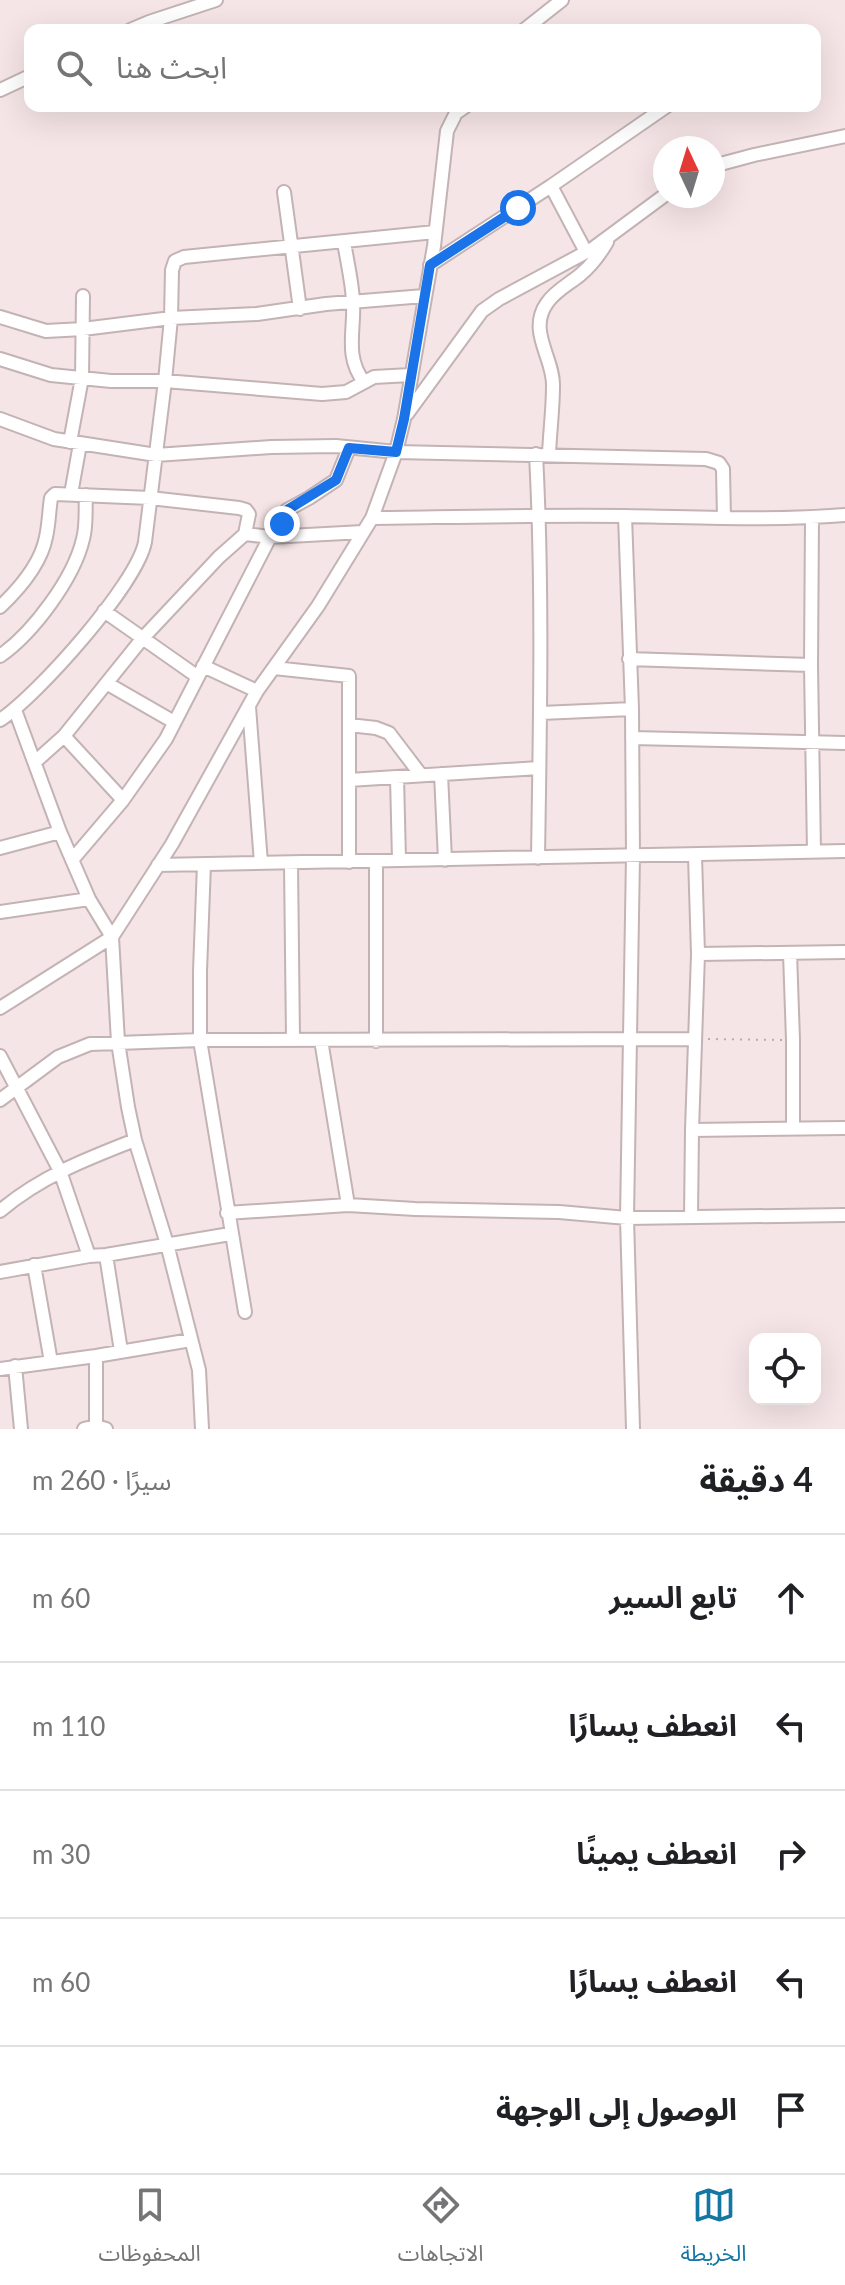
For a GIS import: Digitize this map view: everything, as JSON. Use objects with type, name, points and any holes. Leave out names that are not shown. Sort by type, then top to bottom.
[{"type":"street","points":[[144,24],[216,0]]},
{"type":"street","points":[[532,24],[562,0]]},
{"type":"street","points":[[0,90],[24,79]]},
{"type":"street","points":[[0,1008],[112,937],[158,865],[257,691],[318,606],[372,518],[396,452],[404,419],[435,232],[445,139],[452,112]]},
{"type":"street","points":[[430,265],[658,112]]},
{"type":"street","points":[[725,163],[845,136]]},
{"type":"street","points":[[551,186],[586,252]]},
{"type":"street","points":[[284,192],[300,309]]},
{"type":"street","points":[[404,419],[482,311],[586,252],[653,204]]},
{"type":"street","points":[[0,720],[15,710],[62,664],[124,585],[142,556],[165,381],[175,261],[435,232]]},
{"type":"street","points":[[538,858],[541,713],[539,515],[543,454],[554,382],[539,329],[547,302],[581,274],[611,236]]},
{"type":"street","points":[[344,242],[353,301],[352,357],[364,382]]},
{"type":"street","points":[[71,494],[82,378],[83,296]]},
{"type":"street","points":[[0,317],[46,331],[171,318],[257,314],[353,301],[424,296]]},
{"type":"street","points":[[0,359],[51,375],[335,394],[386,375],[410,375]]},
{"type":"street","points":[[0,419],[54,439],[156,455],[271,447],[706,459],[722,465],[724,518]]},
{"type":"street","points":[[72,860],[123,800],[166,739],[276,537],[287,510],[336,480],[349,448]]},
{"type":"street","points":[[0,607],[21,585],[38,558],[46,540],[52,496],[57,493],[150,498],[246,510],[250,519],[245,534],[219,557],[142,639],[64,736],[35,762]]},
{"type":"street","points":[[0,656],[16,645],[66,579],[84,536],[86,495]]},
{"type":"street","points":[[372,518],[845,515]]},
{"type":"street","points":[[625,516],[632,709],[633,856],[627,1218],[633,1429]]},
{"type":"street","points":[[812,517],[814,852]]},
{"type":"street","points":[[245,534],[276,537],[363,532]]},
{"type":"street","points":[[104,611],[142,639],[200,672],[257,691]]},
{"type":"street","points":[[629,659],[811,665]]},
{"type":"street","points":[[274,668],[349,676],[349,862]]},
{"type":"street","points":[[108,684],[174,722]]},
{"type":"street","points":[[249,707],[261,863]]},
{"type":"street","points":[[541,713],[632,709]]},
{"type":"street","points":[[15,710],[60,832],[89,899],[112,937],[118,1042],[135,1140],[167,1244],[199,1370],[202,1429]]},
{"type":"street","points":[[349,725],[389,733],[421,775]]},
{"type":"street","points":[[64,736],[123,800]]},
{"type":"street","points":[[632,738],[845,743]]},
{"type":"street","points":[[349,780],[539,768]]},
{"type":"street","points":[[441,774],[445,860]]},
{"type":"street","points":[[397,777],[399,860]]},
{"type":"street","points":[[0,848],[60,832]]},
{"type":"street","points":[[158,865],[845,851]]},
{"type":"street","points":[[691,1217],[698,954],[695,856]]},
{"type":"street","points":[[376,862],[376,1041]]},
{"type":"street","points":[[291,863],[293,1040]]},
{"type":"street","points":[[204,864],[200,1040],[245,1312]]},
{"type":"street","points":[[0,912],[89,899]]},
{"type":"street","points":[[698,954],[845,952]]},
{"type":"street","points":[[790,953],[793,1128]]},
{"type":"street","points":[[0,1100],[58,1057],[90,1044],[200,1040],[695,1039]]},
{"type":"street","points":[[321,1040],[348,1205]]},
{"type":"street","points":[[0,1056],[60,1171],[89,1256]]},
{"type":"street","points":[[692,1130],[845,1128]]},
{"type":"street","points":[[0,1211],[60,1171],[135,1140]]},
{"type":"street","points":[[227,1213],[348,1205],[559,1212],[627,1218],[845,1215]]},
{"type":"street","points":[[0,1272],[230,1234]]},
{"type":"street","points":[[106,1255],[121,1351]]},
{"type":"street","points":[[34,1265],[51,1362]]},
{"type":"street","points":[[0,1369],[191,1340]]},
{"type":"street","points":[[95,1428],[96,1356]]},
{"type":"street","points":[[15,1366],[21,1429]]},
{"type":"path","points":[[695,1039],[793,1040]]},
{"type":"route","points":[[282,524],[287,510],[336,480],[349,448],[396,452],[430,265],[518,208]]}]
